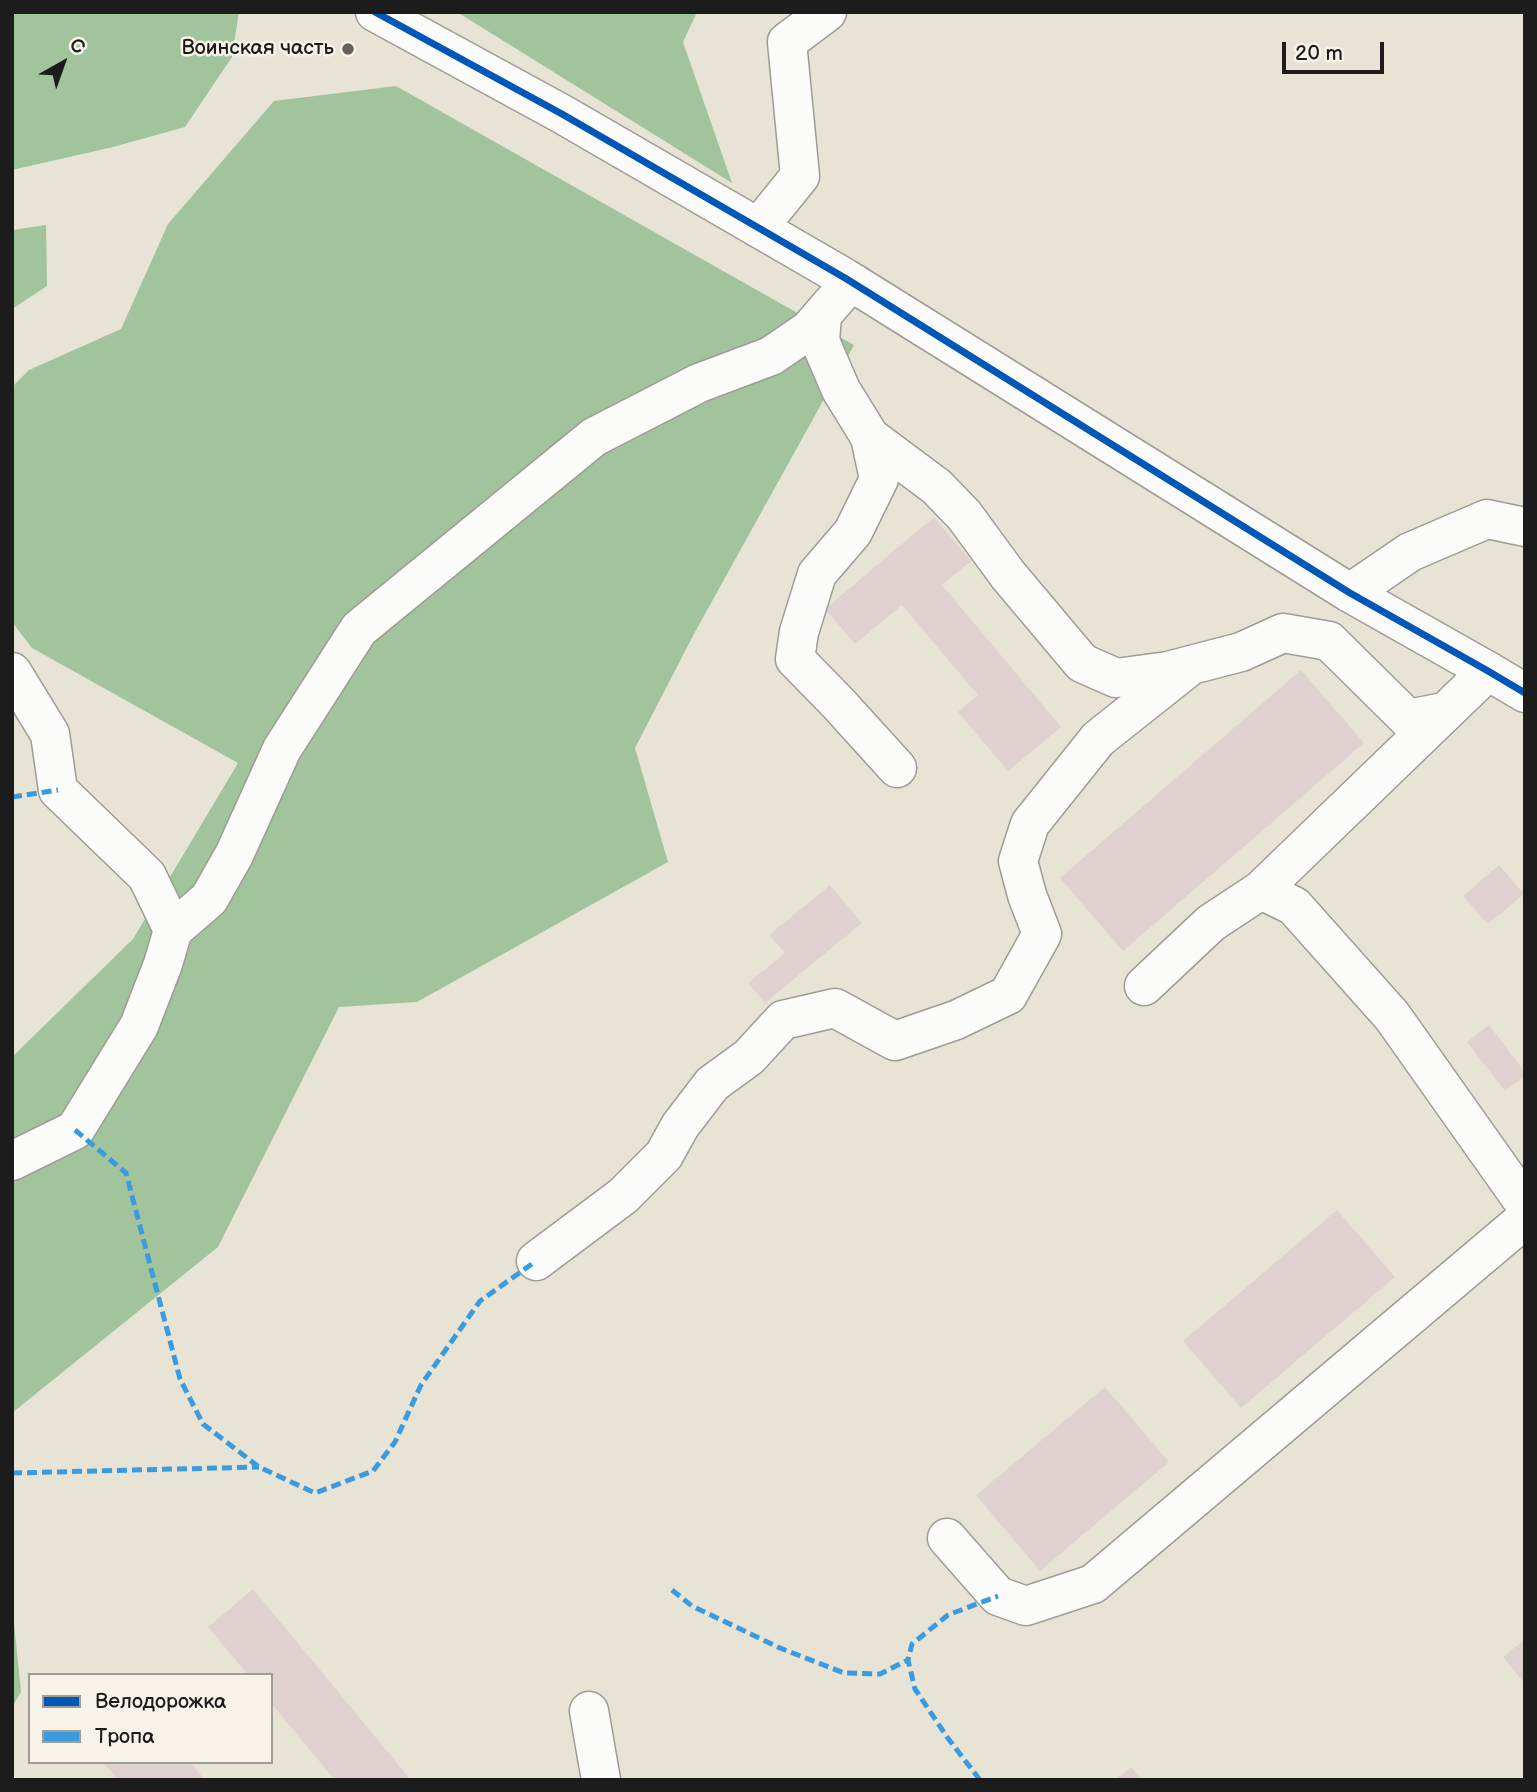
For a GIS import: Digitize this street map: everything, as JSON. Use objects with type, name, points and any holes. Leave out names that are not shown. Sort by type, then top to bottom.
[{"type":"street","points":[[375,12],[562,114],[845,278],[1350,593],[1525,693]]},
{"type":"street","points":[[758,228],[800,176],[788,42],[827,12]]},
{"type":"street","points":[[12,1161],[75,1130],[139,1026],[173,930],[209,899],[234,855],[282,749],[359,629],[594,437],[699,383],[771,356],[810,330],[841,293],[845,278]]},
{"type":"street","points":[[822,315],[820,341],[841,390],[870,436],[937,487],[964,515],[1008,575],[1082,663],[1116,678],[1168,671],[1241,652],[1283,633],[1329,641],[1408,719],[1444,712]]},
{"type":"street","points":[[870,436],[880,480],[853,532],[817,574],[799,632],[795,660],[897,768]]},
{"type":"street","points":[[1350,593],[1410,552],[1487,519],[1525,527]]},
{"type":"street","points":[[536,1261],[623,1196],[664,1155],[680,1126],[712,1084],[749,1057],[783,1020],[835,1008],[895,1041],[956,1020],[1008,995],[1042,934],[1018,861],[1030,824],[1098,740],[1190,666]]},
{"type":"street","points":[[1144,986],[1211,923],[1261,890],[1488,671]]},
{"type":"street","points":[[12,673],[50,734],[58,790],[147,876],[173,930]]},
{"type":"street","points":[[1261,890],[1294,906],[1392,1016],[1525,1204]]},
{"type":"street","points":[[947,1538],[998,1596],[1026,1606],[1093,1584],[1525,1219]]},
{"type":"street","points":[[589,1711],[601,1780]]},
{"type":"green space","points":[[12,12],[239,12],[232,57],[185,127],[12,170]]},
{"type":"green space","points":[[457,12],[697,12],[683,42],[732,183]]},
{"type":"green space","points":[[396,86],[854,345],[695,632],[635,748],[668,862],[417,1002],[339,1007],[218,1247],[12,1413],[12,1057],[133,939],[238,763],[32,648],[12,622],[12,387],[29,370],[121,329],[168,224],[274,101]]},
{"type":"green space","points":[[46,225],[47,286],[12,309],[12,230]]},
{"type":"green space","points":[[12,1603],[21,1692],[12,1707]]},
{"type":"building","points":[[934,517],[971,561],[942,585],[1061,727],[1008,771],[958,712],[978,695],[902,605],[855,644],[825,609]]},
{"type":"building","points":[[1301,670],[1364,743],[1123,951],[1060,878]]},
{"type":"building","points":[[1499,865],[1524,894],[1488,924],[1463,896]]},
{"type":"building","points":[[830,885],[862,923],[765,1003],[748,983],[785,953],[769,935]]},
{"type":"building","points":[[1489,1025],[1525,1072],[1525,1075],[1505,1091],[1467,1042]]},
{"type":"building","points":[[1337,1210],[1395,1277],[1241,1408],[1183,1341]]},
{"type":"building","points":[[1105,1387],[1169,1462],[1040,1571],[976,1495]]},
{"type":"building","points":[[253,1589],[411,1780],[335,1780],[273,1705],[273,1673],[246,1673],[208,1627]]},
{"type":"building","points":[[1525,1639],[1525,1684],[1503,1657]]},
{"type":"building","points":[[105,1764],[192,1764],[205,1780],[118,1780]]},
{"type":"building","points":[[1131,1767],[1142,1780],[1115,1780]]},
{"type":"marked path","points":[[12,797],[58,790]]},
{"type":"marked path","points":[[75,1130],[126,1173],[180,1379],[203,1424],[259,1467],[315,1493],[373,1471],[395,1442],[421,1385],[480,1301],[536,1261]]},
{"type":"marked path","points":[[12,1473],[259,1467]]},
{"type":"marked path","points":[[672,1590],[692,1606],[780,1648],[844,1673],[880,1674],[908,1660]]},
{"type":"marked path","points":[[980,1780],[915,1689],[908,1660],[912,1644],[948,1615],[998,1596]]},
{"type":"cycle path","points":[[375,12],[562,114],[845,278],[1350,593],[1525,693]]},
{"type":"place","name":"Воинская часть","points":[[348,49]]}]
